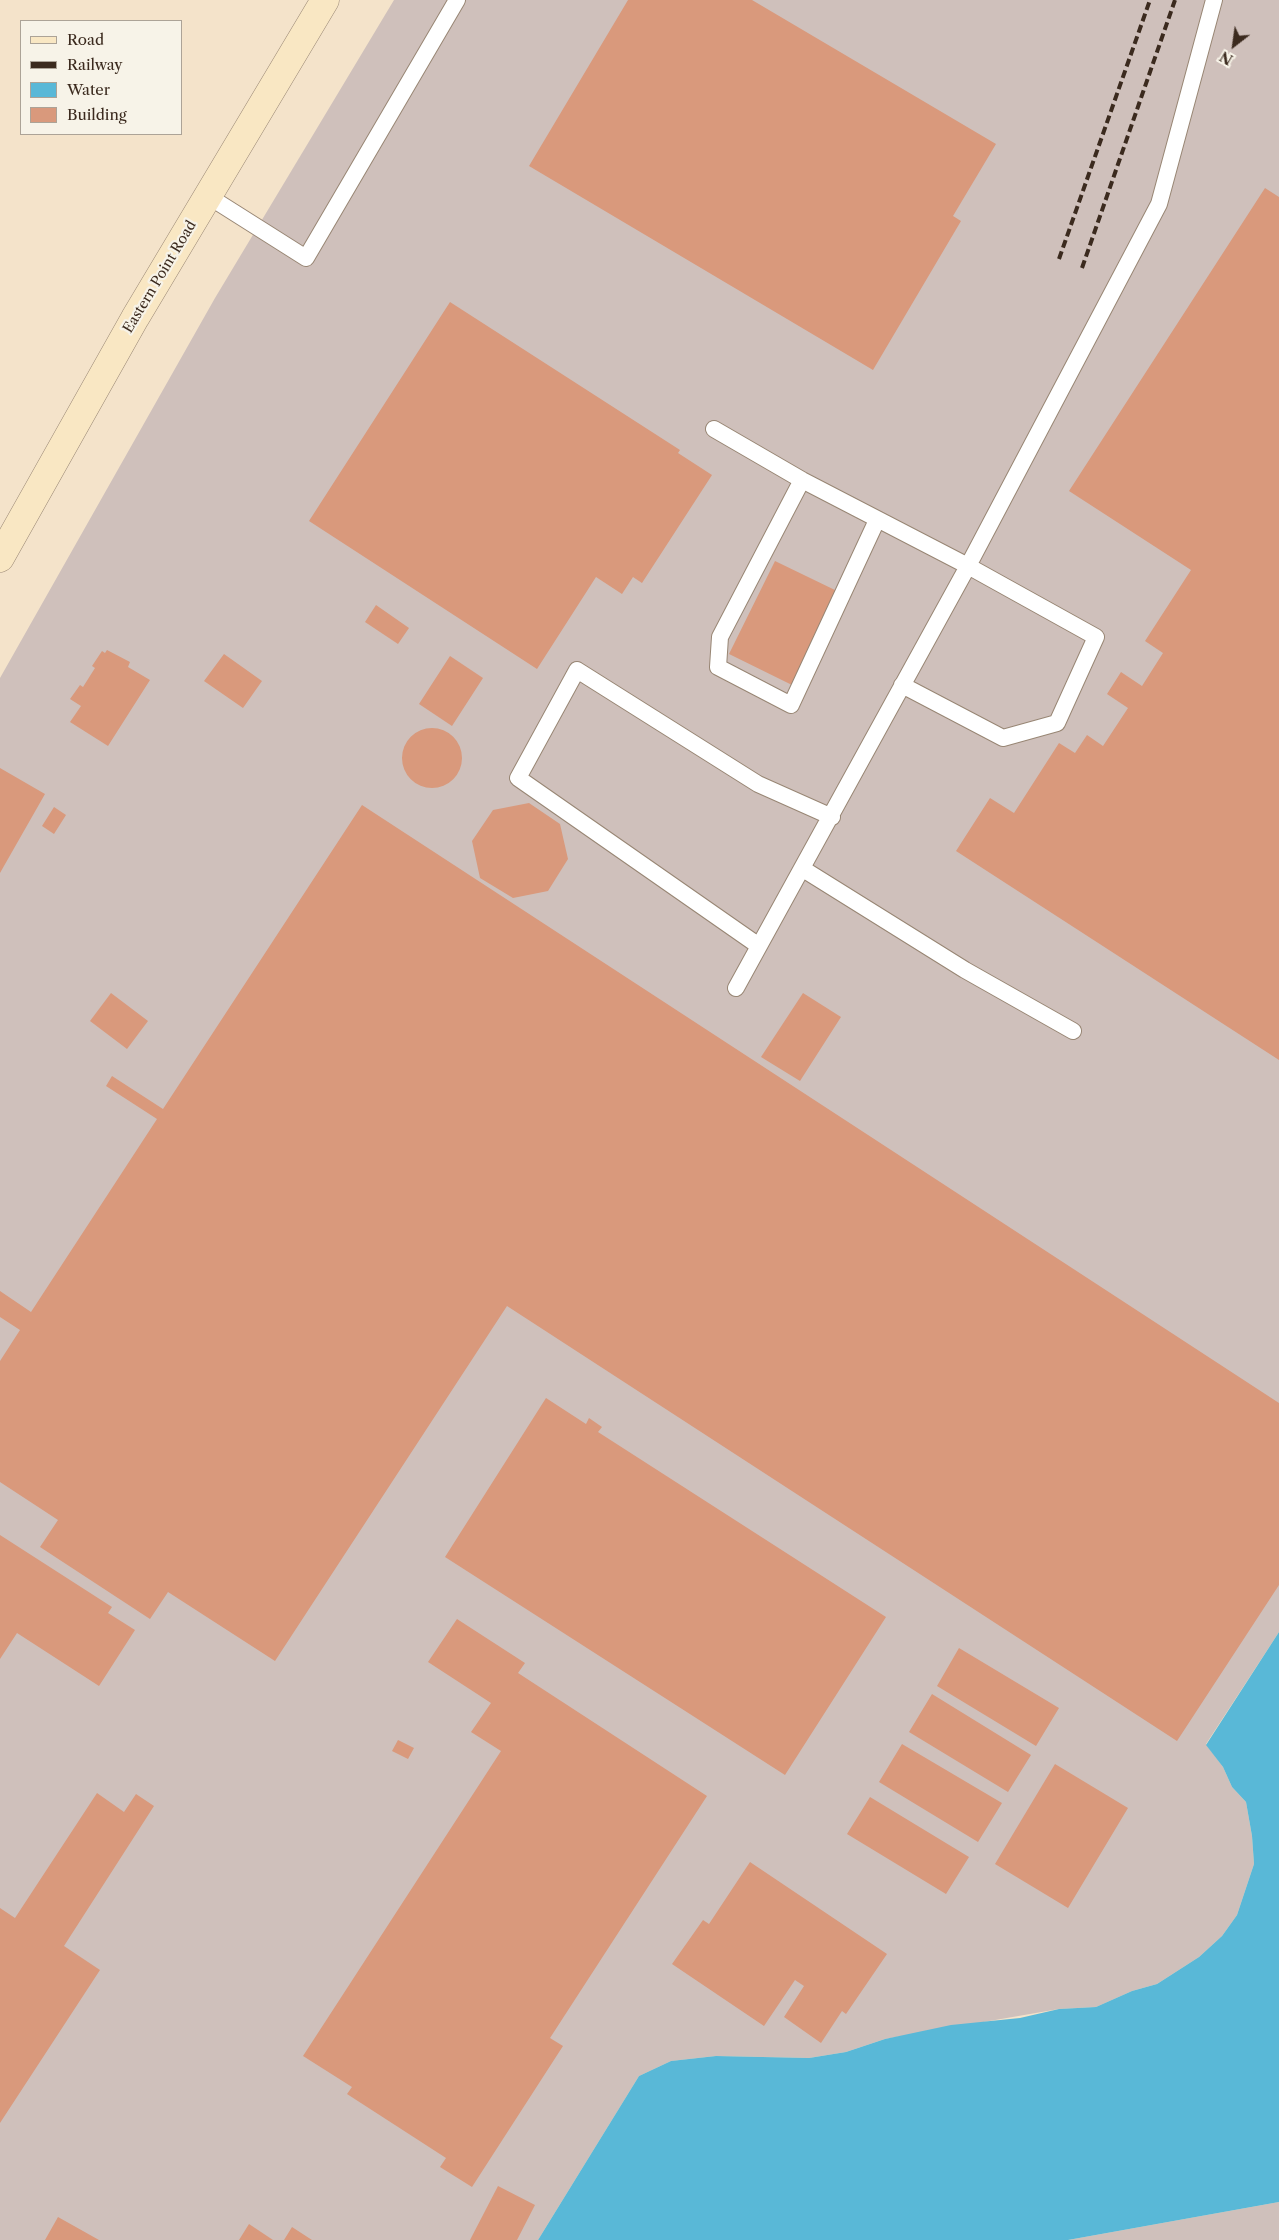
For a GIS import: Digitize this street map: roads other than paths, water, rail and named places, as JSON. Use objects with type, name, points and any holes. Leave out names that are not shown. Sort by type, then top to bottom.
[{"type":"main road","name":"Eastern Point Road","points":[[0,558],[135,318],[325,0]]},
{"type":"lane","points":[[208,196],[306,258],[456,0]]},
{"type":"lane","points":[[736,988],[832,817],[968,566],[1159,204],[1214,0]]},
{"type":"lane","points":[[714,428],[802,480],[968,566],[1096,637],[1056,722],[1002,738],[902,685]]},
{"type":"lane","points":[[802,480],[720,637],[718,667],[791,705],[877,520]]},
{"type":"lane","points":[[759,946],[518,778],[576,670],[758,784],[832,817]]},
{"type":"lane","points":[[803,869],[965,970],[1073,1031]]},
{"type":"water","points":[[1279,1632],[1279,2202],[1068,2240],[538,2240],[639,2076],[671,2061],[716,2056],[809,2058],[846,2052],[885,2039],[951,2025],[1020,2018],[1059,2009],[1096,2007],[1132,1991],[1157,1984],[1199,1957],[1222,1936],[1237,1915],[1254,1864],[1252,1836],[1246,1802],[1232,1787],[1223,1767],[1206,1745]]},
{"type":"railway","points":[[1059,259],[1150,0]]},
{"type":"railway","points":[[1082,268],[1175,0]]}]
